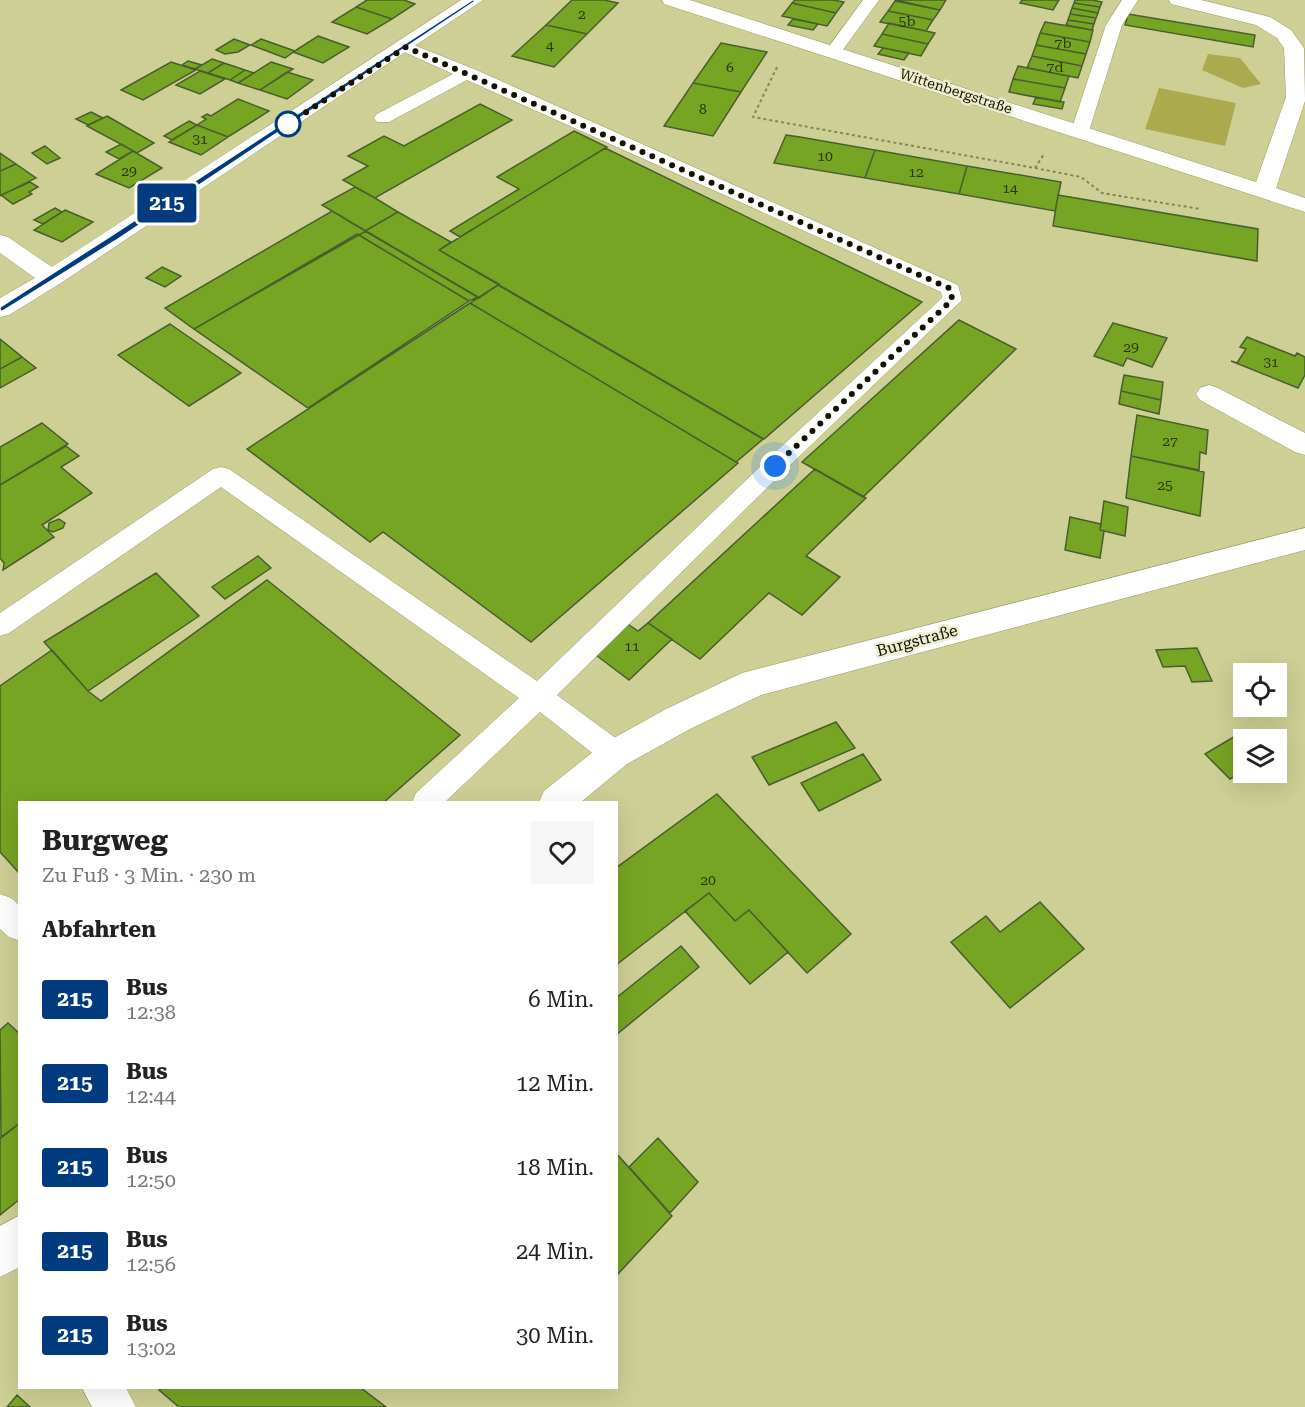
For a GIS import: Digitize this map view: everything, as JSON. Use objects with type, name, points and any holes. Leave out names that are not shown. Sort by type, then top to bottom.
[{"type":"street","points":[[0,309],[52,278],[406,47],[474,0]]},
{"type":"street","name":"Wittenbergstraße","points":[[671,0],[1264,189],[1305,205]]},
{"type":"street","points":[[1178,0],[1263,21],[1284,34],[1294,48],[1296,97],[1264,189]]},
{"type":"street","points":[[0,242],[52,278]]},
{"type":"street","points":[[1209,393],[1305,445]]},
{"type":"street","name":"Burgstraße","points":[[557,801],[615,754],[678,719],[754,683],[1305,539]]},
{"type":"street","points":[[0,1255],[18,1239]]},
{"type":"lane","points":[[832,52],[871,0]]},
{"type":"lane","points":[[1071,128],[1114,25],[1130,0]]},
{"type":"lane","points":[[406,47],[951,289],[952,300],[775,466],[539,696],[427,801]]},
{"type":"lane","points":[[383,118],[468,73]]},
{"type":"lane","points":[[0,626],[221,474],[539,696],[615,754]]},
{"type":"lane","points":[[0,908],[18,925]]},
{"type":"lane","points":[[102,1389],[117,1407]]},
{"type":"path","points":[[791,38],[753,117],[1081,177],[1102,193],[1202,209]]},
{"type":"path","points":[[1035,168],[1071,128]]},
{"type":"shaded area","points":[[1208,54],[1240,58],[1261,84],[1243,88],[1202,70]]},
{"type":"shaded area","points":[[1159,88],[1236,103],[1225,146],[1145,129]]},
{"type":"building","points":[[367,0],[404,0],[415,4],[392,19],[356,7]]},
{"type":"building","points":[[572,0],[604,0],[618,3],[587,34],[546,25]]},
{"type":"building","points":[[795,0],[844,2],[836,13],[792,3]]},
{"type":"building","points":[[895,0],[946,0],[940,10]]},
{"type":"building","points":[[1022,0],[1059,0],[1053,10],[1020,3]]},
{"type":"building","points":[[1075,0],[1102,2],[1100,7],[1074,3]]},
{"type":"building","points":[[895,1],[940,10],[933,20],[888,11]]},
{"type":"building","points":[[792,3],[836,13],[827,26],[782,16]]},
{"type":"building","points":[[1074,3],[1100,7],[1098,13],[1072,8]]},
{"type":"building","points":[[356,7],[392,19],[367,34],[332,22]]},
{"type":"building","points":[[1072,8],[1098,13],[1096,18],[1070,14]]},
{"type":"building","points":[[888,11],[933,20],[926,31],[880,22]]},
{"type":"building","points":[[1070,14],[1096,18],[1094,24],[1068,20]]},
{"type":"building","points":[[1128,14],[1255,35],[1253,47],[1125,25]]},
{"type":"building","points":[[793,19],[818,24],[813,30],[788,25]]},
{"type":"building","points":[[1068,20],[1094,24],[1092,30],[1066,25]]},
{"type":"building","points":[[1045,22],[1093,30],[1090,42],[1040,33]]},
{"type":"building","points":[[889,23],[935,33],[928,44],[882,34]]},
{"type":"building","points":[[546,25],[587,34],[554,67],[512,56]]},
{"type":"building","points":[[1040,33],[1090,42],[1086,54],[1036,45]]},
{"type":"building","points":[[882,34],[928,44],[921,56],[874,46]]},
{"type":"building","points":[[318,36],[349,47],[323,63],[293,52]]},
{"type":"building","points":[[234,39],[250,45],[238,52],[225,54],[216,50]]},
{"type":"building","points":[[261,39],[295,51],[285,58],[251,45]]},
{"type":"building","points":[[721,43],[767,52],[741,92],[693,83]]},
{"type":"building","points":[[1036,45],[1086,54],[1082,66],[1032,56]]},
{"type":"building","points":[[883,48],[909,53],[904,60],[878,54]]},
{"type":"building","points":[[1032,56],[1082,66],[1078,78],[1027,68]]},
{"type":"building","points":[[212,59],[224,63],[208,73],[195,69]]},
{"type":"building","points":[[188,61],[202,65],[195,69],[182,65]]},
{"type":"building","points":[[171,62],[196,70],[143,100],[121,90]]},
{"type":"building","points":[[271,62],[293,69],[260,90],[238,83]]},
{"type":"building","points":[[224,63],[245,70],[230,80],[208,73]]},
{"type":"building","points":[[1018,66],[1069,76],[1065,88],[1013,79]]},
{"type":"building","points":[[245,70],[254,73],[238,83],[230,80]]},
{"type":"building","points":[[200,71],[225,79],[200,94],[176,85]]},
{"type":"building","points":[[287,72],[313,80],[287,99],[260,90]]},
{"type":"building","points":[[1013,79],[1065,88],[1060,102],[1009,92]]},
{"type":"building","points":[[693,83],[741,92],[713,136],[664,126]]},
{"type":"building","points":[[1036,97],[1064,102],[1062,109],[1033,104]]},
{"type":"building","points":[[238,99],[269,111],[228,137],[197,125],[206,119],[202,117],[207,114],[211,116]]},
{"type":"building","points":[[480,104],[512,120],[375,198],[343,180],[368,166],[348,156],[384,136],[404,146]]},
{"type":"building","points":[[91,112],[103,118],[88,125],[76,119]]},
{"type":"building","points":[[107,116],[154,143],[137,153],[87,126]]},
{"type":"building","points":[[189,121],[197,125],[172,140],[164,136]]},
{"type":"building","points":[[197,125],[228,137],[201,155],[169,142]]},
{"type":"building","points":[[574,131],[607,147],[460,237],[450,231],[519,189],[497,177]]},
{"type":"building","points":[[786,135],[875,150],[865,178],[774,163]]},
{"type":"building","points":[[121,144],[133,151],[119,159],[106,152]]},
{"type":"building","points":[[45,146],[60,158],[47,164],[32,153]]},
{"type":"building","points":[[605,148],[922,302],[764,439],[439,250]]},
{"type":"building","points":[[875,150],[967,166],[959,194],[865,178]]},
{"type":"building","points":[[133,151],[162,168],[129,188],[96,174]]},
{"type":"building","points":[[0,153],[16,164],[0,171]]},
{"type":"building","points":[[16,164],[36,178],[0,196],[0,171]]},
{"type":"building","points":[[967,166],[1061,182],[1055,211],[959,194]]},
{"type":"building","points":[[30,182],[38,187],[29,192],[32,194],[13,204],[1,195]]},
{"type":"building","points":[[355,187],[398,212],[365,231],[322,205]]},
{"type":"building","points":[[1058,195],[1258,229],[1257,261],[1053,226]]},
{"type":"building","points":[[55,208],[62,212],[43,224],[34,220]]},
{"type":"building","points":[[65,210],[93,222],[62,242],[34,230]]},
{"type":"building","points":[[332,211],[366,231],[194,329],[165,308]]},
{"type":"building","points":[[398,212],[451,242],[439,250],[499,284],[479,298],[365,231]]},
{"type":"building","points":[[366,231],[478,297],[469,301],[359,235]]},
{"type":"building","points":[[357,234],[469,301],[308,408],[194,329]]},
{"type":"building","points":[[162,267],[181,276],[165,287],[146,278]]},
{"type":"building","points":[[498,285],[763,439],[736,462],[470,303]]},
{"type":"building","points":[[470,303],[738,463],[531,642],[383,532],[370,542],[247,449]]},
{"type":"building","points":[[959,320],[1016,349],[863,497],[802,462]]},
{"type":"building","points":[[1113,323],[1167,338],[1152,367],[1127,358],[1123,366],[1094,356]]},
{"type":"building","points":[[170,324],[241,373],[189,406],[118,355]]},
{"type":"building","points":[[1247,337],[1295,356],[1297,353],[1305,357],[1305,375],[1298,388],[1231,361],[1237,363],[1246,349],[1240,347]]},
{"type":"building","points":[[0,339],[22,357],[0,369]]},
{"type":"building","points":[[22,357],[36,368],[0,388],[0,369]]},
{"type":"building","points":[[1124,375],[1163,382],[1161,400],[1121,391]]},
{"type":"building","points":[[1121,391],[1161,400],[1159,414],[1119,404]]},
{"type":"building","points":[[1137,415],[1208,430],[1206,454],[1200,452],[1199,470],[1131,456]]},
{"type":"building","points":[[42,423],[68,444],[0,485],[0,447]]},
{"type":"building","points":[[66,446],[79,456],[61,467],[92,493],[42,525],[54,537],[3,570],[4,563],[0,558],[0,485]]},
{"type":"building","points":[[1131,456],[1204,472],[1200,516],[1126,498]]},
{"type":"building","points":[[815,469],[866,498],[806,556],[840,577],[802,615],[769,593],[700,659],[648,623]]},
{"type":"building","points":[[1104,501],[1128,507],[1125,536],[1100,530]]},
{"type":"building","points":[[1070,517],[1101,524],[1100,530],[1104,531],[1100,558],[1065,550]]},
{"type":"building","points":[[59,519],[65,523],[63,528],[53,532],[48,530],[49,523]]},
{"type":"building","points":[[258,556],[271,568],[225,599],[212,587]]},
{"type":"building","points":[[156,573],[199,616],[88,691],[44,642]]},
{"type":"building","points":[[267,580],[460,735],[385,801],[18,801],[18,872],[0,852],[0,686],[52,650],[88,691],[101,701]]},
{"type":"building","points":[[625,622],[638,631],[648,623],[672,639],[629,680],[592,652]]},
{"type":"building","points":[[1197,648],[1212,681],[1192,682],[1185,666],[1163,667],[1156,650]]},
{"type":"building","points":[[836,722],[855,748],[769,785],[752,757]]},
{"type":"building","points":[[1233,737],[1233,777],[1230,779],[1205,754]]},
{"type":"building","points":[[863,754],[881,780],[819,811],[801,783]]},
{"type":"building","points":[[717,794],[851,934],[807,973],[749,910],[735,921],[709,893],[618,963],[618,867]]},
{"type":"building","points":[[709,893],[735,921],[749,910],[788,952],[750,984],[685,911]]},
{"type":"building","points":[[1040,902],[1084,949],[1010,1008],[951,942],[986,916],[1000,932]]},
{"type":"building","points":[[681,946],[699,967],[618,1033],[618,996]]},
{"type":"building","points":[[8,1023],[18,1032],[18,1125],[1,1138],[0,1030]]},
{"type":"building","points":[[18,1124],[18,1201],[0,1215],[0,1138]]},
{"type":"building","points":[[658,1138],[698,1182],[670,1213],[629,1167]]},
{"type":"building","points":[[618,1155],[672,1216],[618,1274]]},
{"type":"building","points":[[362,1389],[386,1407],[179,1407],[159,1390]]},
{"type":"building","points":[[17,1395],[30,1407],[7,1407]]},
{"type":"bus line","name":"215","points":[[0,309],[112,239],[474,0]]},
{"type":"route","points":[[288,124],[406,47],[951,289],[952,300],[775,466]]}]
